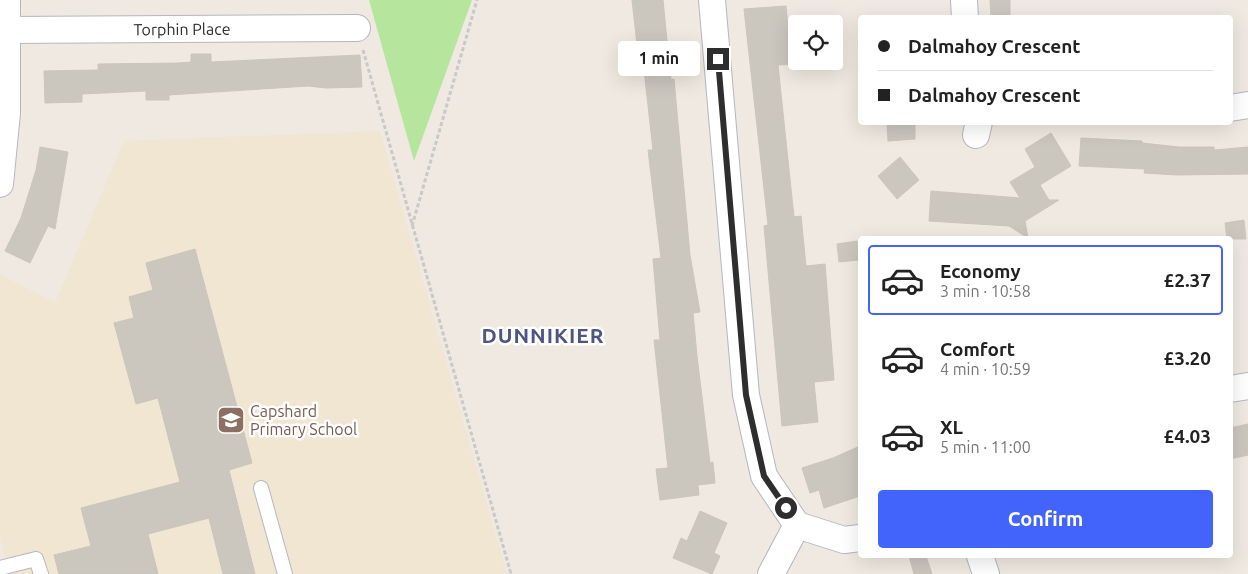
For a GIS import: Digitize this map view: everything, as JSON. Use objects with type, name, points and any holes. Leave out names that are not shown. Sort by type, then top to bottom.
[{"type":"street","points":[[0,184],[7,113],[7,0]]},
{"type":"street","points":[[712,0],[746,395],[764,476],[797,525],[844,540],[858,538]]},
{"type":"street","points":[[964,0],[965,15]]},
{"type":"street","name":"Torphin Place","points":[[7,30],[357,28]]},
{"type":"street","points":[[1233,107],[1248,104]]},
{"type":"street","points":[[1233,388],[1248,386]]},
{"type":"street","points":[[771,574],[797,525]]},
{"type":"street","points":[[981,558],[986,574]]},
{"type":"lane","points":[[261,488],[285,574]]},
{"type":"lane","points":[[0,568],[36,558],[41,574]]},
{"type":"path","points":[[411,226],[477,0]]},
{"type":"path","points":[[357,28],[411,226],[511,574]]},
{"type":"shaded area","name":"Capshard Primary School","points":[[380,131],[507,574],[9,574],[0,537],[0,274],[55,303],[124,141]]},
{"type":"green space","points":[[369,0],[472,0],[414,161]]},
{"type":"building","points":[[632,0],[663,0],[671,80],[674,79],[690,255],[700,312],[693,313],[697,356],[710,463],[713,462],[715,483],[698,485],[699,495],[660,500],[656,469],[668,468],[654,340],[660,340],[653,259],[661,258],[648,150],[653,150],[644,70],[640,71]]},
{"type":"building","points":[[990,0],[1010,0],[1010,15],[991,15]]},
{"type":"building","points":[[786,6],[788,64],[778,65],[794,217],[801,216],[806,266],[825,264],[834,380],[814,382],[818,422],[782,426],[764,226],[768,225],[744,9]]},
{"type":"building","points":[[191,54],[211,54],[211,62],[360,55],[362,87],[326,88],[308,86],[169,95],[169,100],[146,100],[146,91],[82,94],[82,102],[45,103],[44,71],[98,70],[98,64],[191,62]]},
{"type":"building","points":[[887,125],[915,125],[915,139],[888,141]]},
{"type":"building","points":[[1051,133],[1071,166],[1040,185],[1049,200],[1059,200],[1025,221],[1028,236],[1009,226],[929,221],[931,191],[1020,198],[1010,182],[1035,167],[1025,149]]},
{"type":"building","points":[[1081,138],[1142,141],[1142,143],[1179,147],[1214,147],[1214,150],[1248,147],[1248,174],[1177,175],[1144,173],[1145,169],[1079,166]]},
{"type":"building","points":[[40,147],[68,152],[55,229],[48,226],[30,263],[5,251],[21,218],[36,170]]},
{"type":"building","points":[[900,157],[919,180],[897,199],[878,176]]},
{"type":"building","points":[[1244,220],[1246,239],[1233,239],[1233,236],[1227,236],[1225,223]]},
{"type":"building","points":[[857,241],[858,260],[839,262],[837,244]]},
{"type":"building","points":[[195,249],[252,463],[229,470],[255,574],[223,574],[209,518],[148,534],[158,574],[59,574],[54,555],[91,546],[81,508],[180,482],[158,398],[136,404],[114,323],[134,318],[129,297],[153,290],[146,263]]},
{"type":"building","points":[[1248,424],[1248,455],[1233,458],[1233,427]]},
{"type":"building","points":[[858,447],[858,497],[824,508],[819,490],[810,493],[802,468],[833,458]]},
{"type":"building","points":[[700,511],[727,523],[714,553],[720,556],[712,574],[673,558],[681,538],[687,541]]},
{"type":"building","points":[[910,558],[927,558],[932,574],[914,574]]},
{"type":"place","name":"Capshard Primary School","points":[[231,420]]},
{"type":"district","name":"DUNNIKIER","points":[[543,336]]},
{"type":"route","points":[[718,59],[746,395],[764,476],[786,508]]}]
